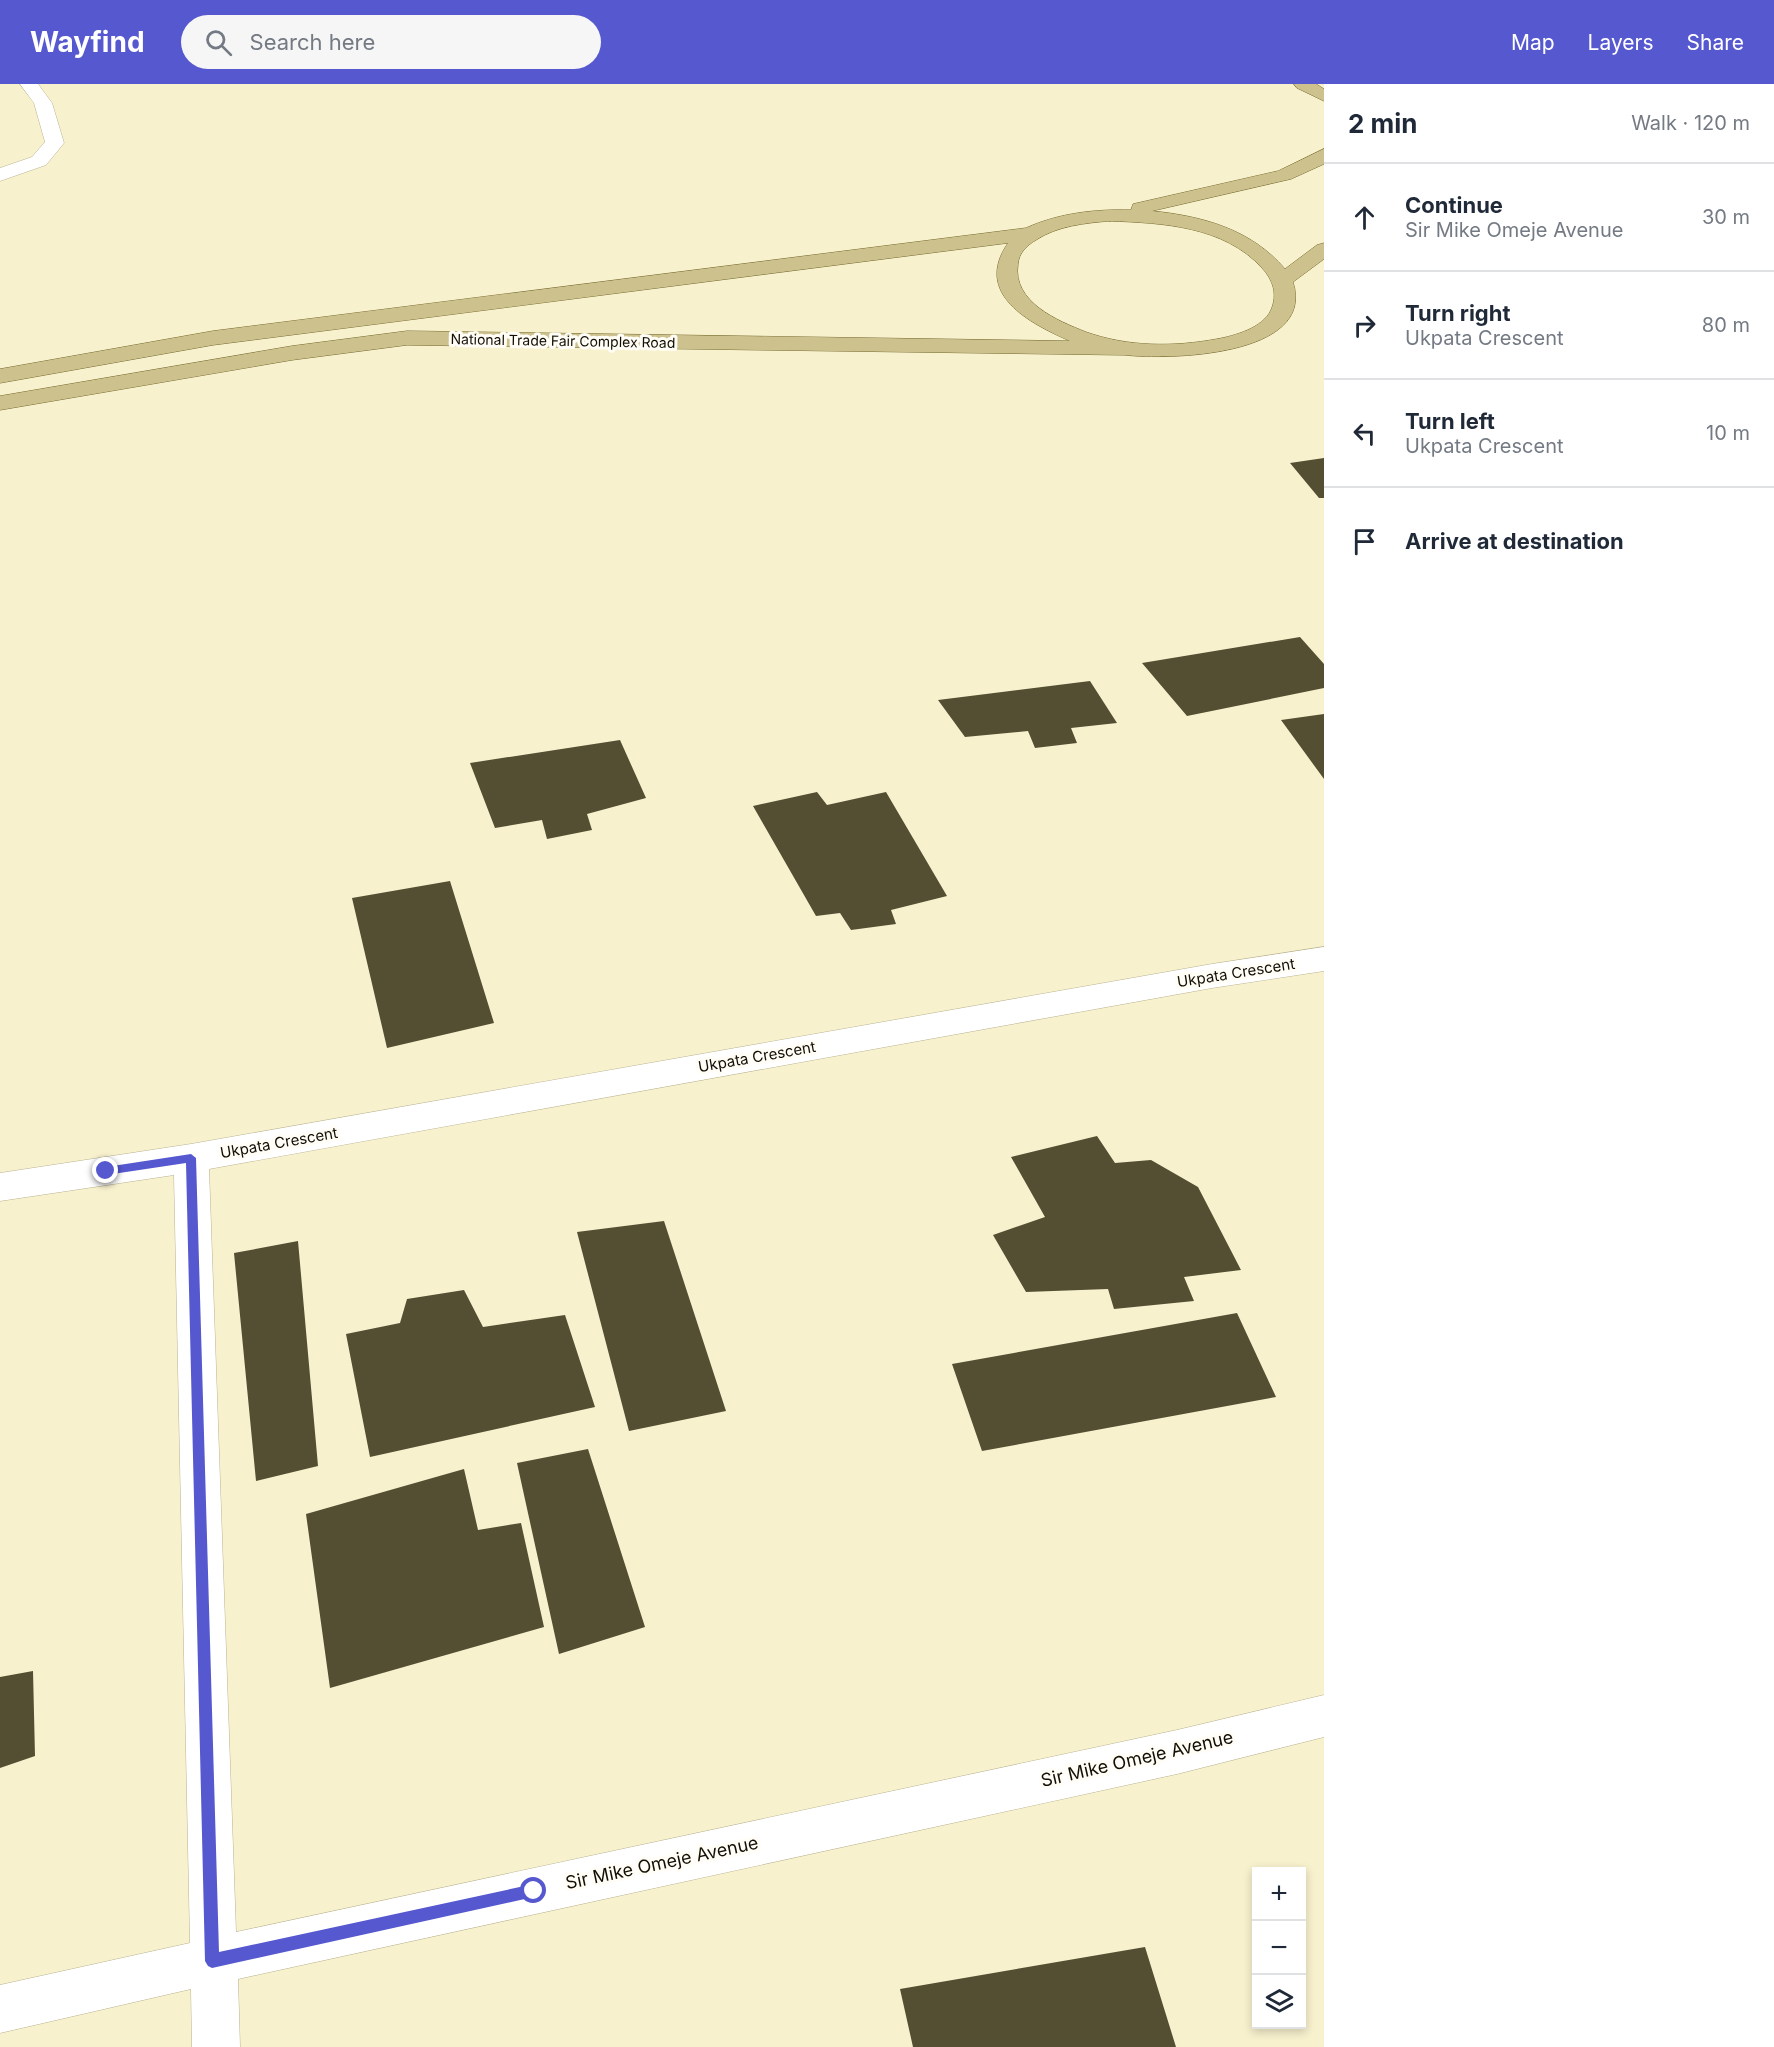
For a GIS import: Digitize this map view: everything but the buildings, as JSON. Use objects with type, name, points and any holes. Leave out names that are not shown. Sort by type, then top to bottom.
[{"type":"main road","points":[[1303,84],[1324,96]]},
{"type":"main road","points":[[1110,215],[1284,175],[1315,162],[1324,155]]},
{"type":"main road","points":[[1110,215],[1147,216],[1183,221],[1218,231],[1247,245],[1269,262],[1282,280],[1286,298],[1279,315],[1263,330],[1238,341],[1206,349],[1178,351],[1130,348],[1094,341],[1062,329],[1035,315],[1016,298],[1006,281],[1006,264],[1014,248],[1030,234],[1052,224],[1110,215]]},
{"type":"main road","points":[[0,376],[225,336],[1030,234]]},
{"type":"main road","points":[[1282,280],[1324,249]]},
{"type":"main road","name":"National Trade Fair Complex Road","points":[[0,403],[292,353],[406,338],[1130,348]]},
{"type":"street","points":[[0,175],[39,161],[55,143],[43,103],[29,84]]},
{"type":"street","name":"Ukpata Crescent","points":[[0,1187],[191,1158],[1324,958]]},
{"type":"street","points":[[191,1158],[216,2047]]},
{"type":"street","name":"Sir Mike Omeje Avenue","points":[[0,2009],[1165,1754],[1324,1716]]},
{"type":"route","points":[[106,1171],[191,1158],[212,1961],[534,1891]]}]
